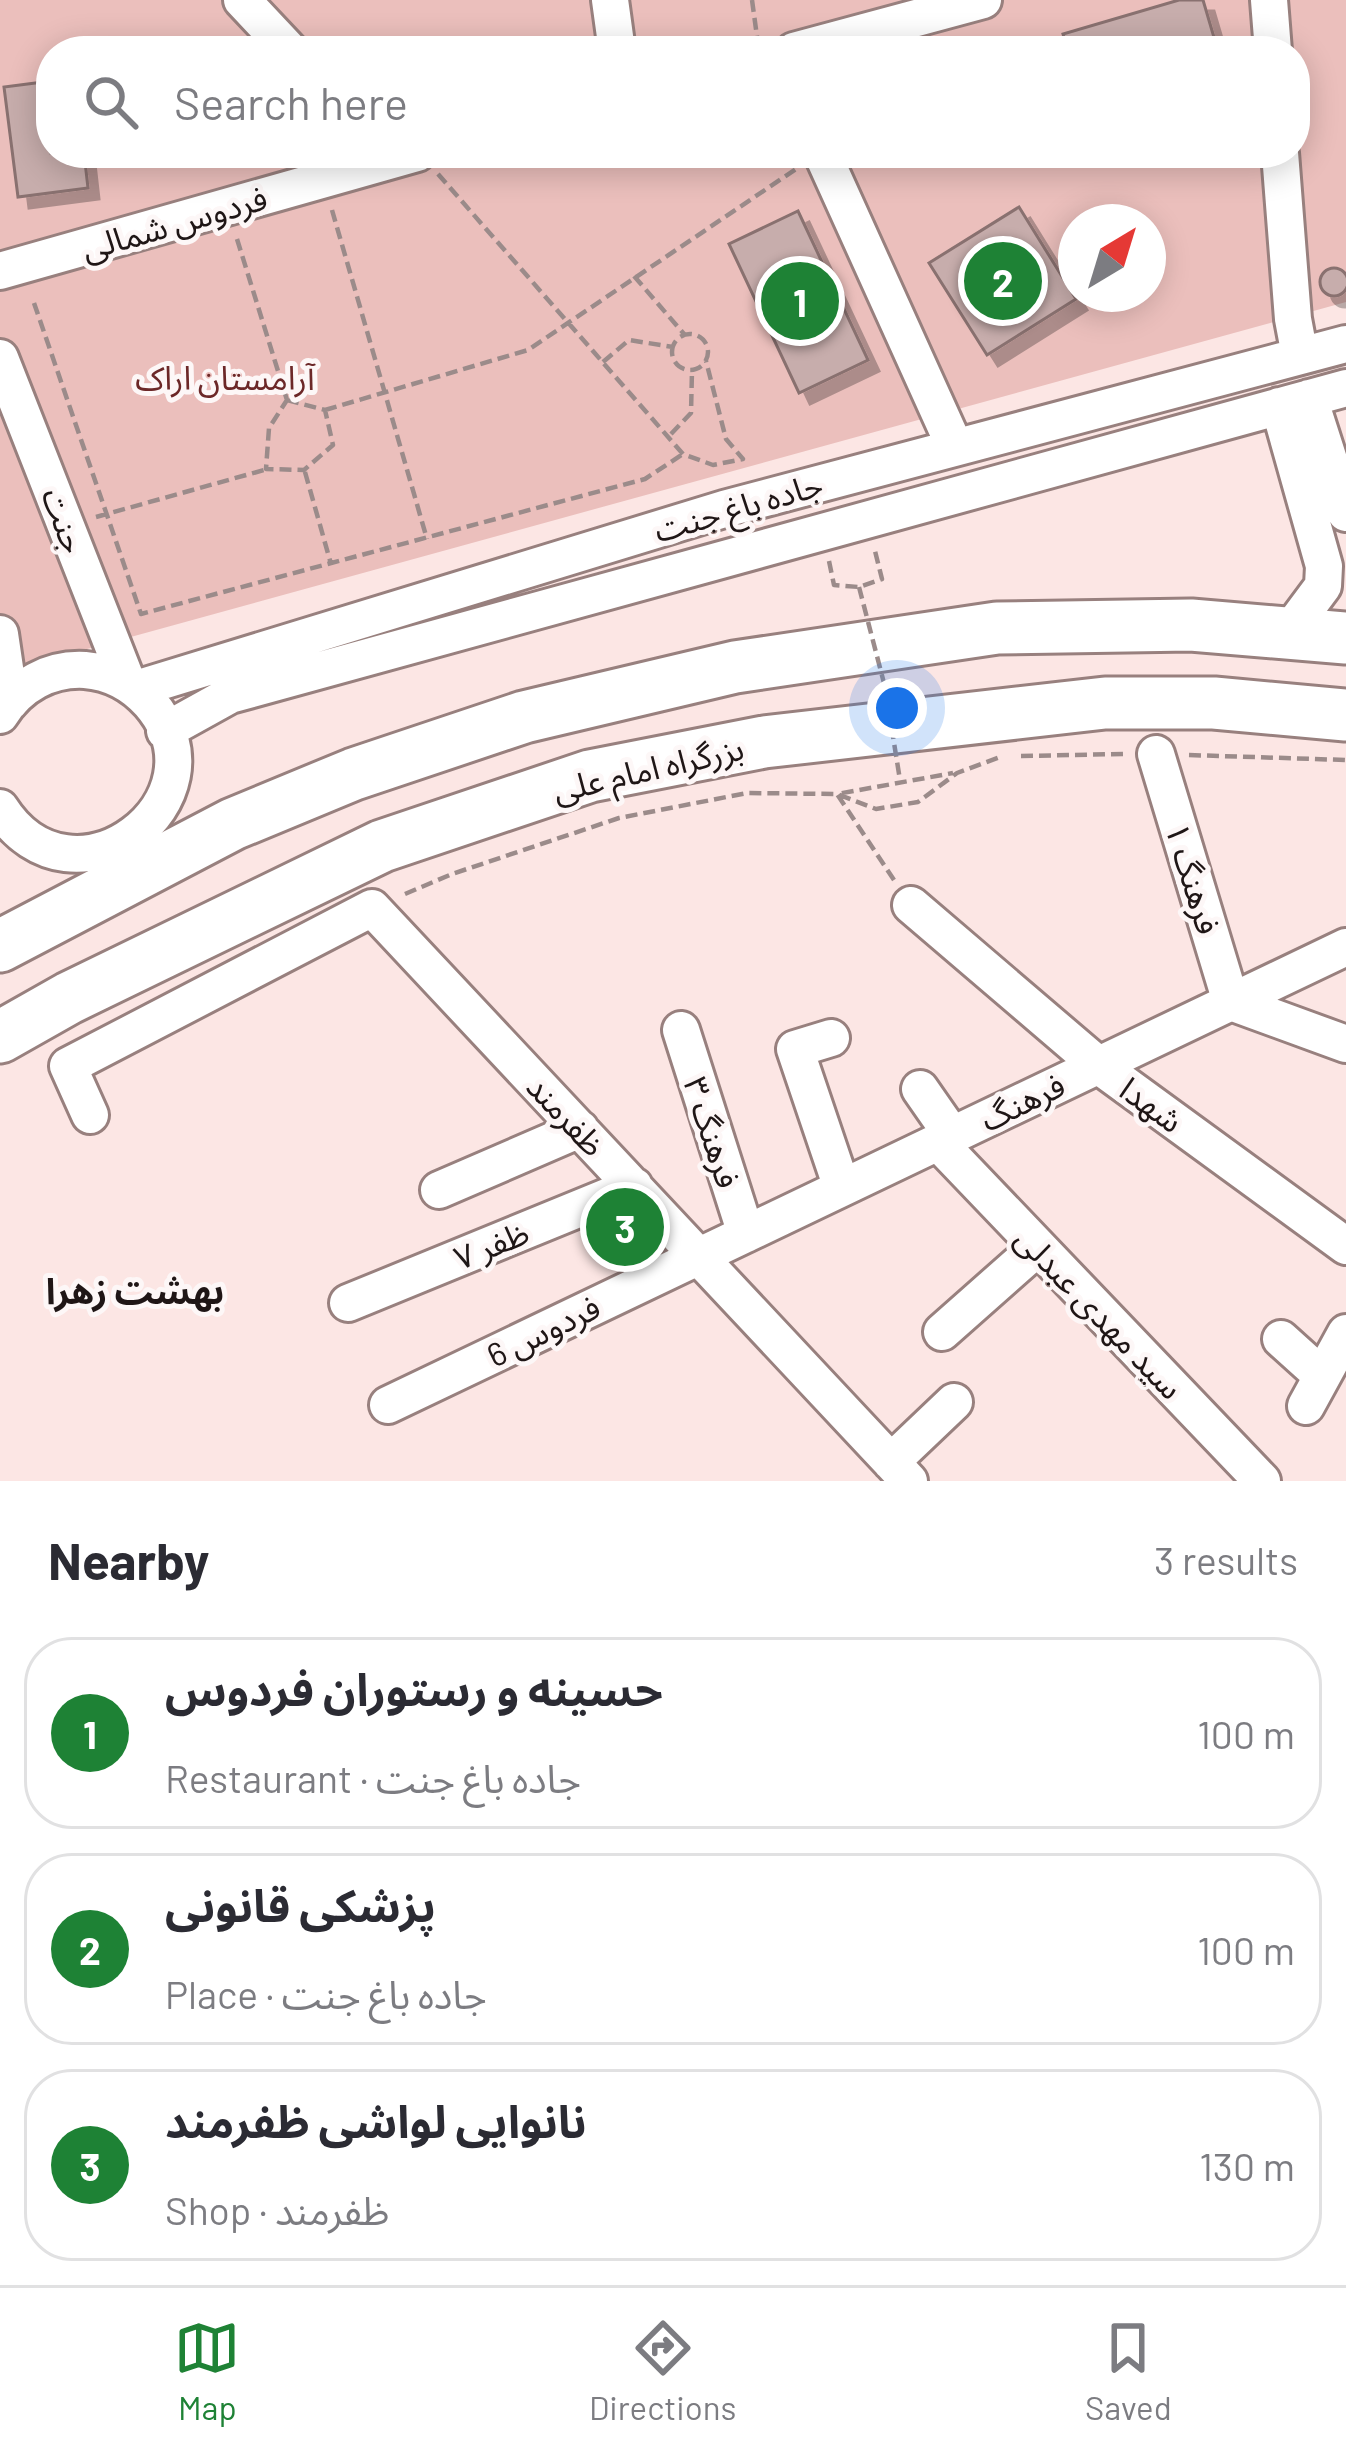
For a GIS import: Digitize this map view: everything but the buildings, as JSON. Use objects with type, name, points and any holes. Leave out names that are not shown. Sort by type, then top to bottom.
[{"type":"highway","points":[[0,946],[233,824],[354,775],[524,717],[735,667],[997,628],[1191,625],[1346,638]]},
{"type":"highway","name":"بزرگراه امام علی","points":[[0,1037],[69,998],[382,846],[590,776],[764,742],[1105,703],[1214,703],[1346,715]]},
{"type":"street","points":[[242,0],[276,36]]},
{"type":"street","points":[[610,0],[615,36]]},
{"type":"street","points":[[850,36],[983,0]]},
{"type":"street","points":[[1269,0],[1272,36]]},
{"type":"street","name":"فردوس شمالی","points":[[0,271],[370,168]]},
{"type":"street","points":[[816,168],[954,445]]},
{"type":"street","points":[[1281,168],[1300,356]]},
{"type":"street","name":"جاده باغ جنت","points":[[132,687],[724,509],[1346,344]]},
{"type":"street","name":"جنت","points":[[0,358],[132,687],[154,708],[165,731]]},
{"type":"street","name":"جاده باغ جنت","points":[[165,731],[230,695],[1346,388]]},
{"type":"street","points":[[1294,402],[1346,513]]},
{"type":"street","points":[[1288,633],[1323,586],[1324,566],[1294,402]]},
{"type":"street","points":[[0,634],[5,708]]},
{"type":"street","points":[[5,708],[28,685],[61,671],[96,671],[132,687]]},
{"type":"street","points":[[0,808],[23,835],[54,850],[80,854],[115,847],[144,828],[164,800],[172,766],[165,731]]},
{"type":"street","name":"فرهنگ ۱","points":[[1156,754],[1232,1002]]},
{"type":"street","name":"شهدا","points":[[911,905],[1098,1064],[1346,1246]]},
{"type":"street","points":[[90,1114],[68,1066],[372,908]]},
{"type":"street","name":"ظفرمند","points":[[372,908],[900,1471]]},
{"type":"street","name":"فرهنگ","points":[[699,1256],[1346,947]]},
{"type":"street","points":[[1232,1002],[1346,1044]]},
{"type":"street","name":"فرهنگ ۳","points":[[681,1030],[746,1234]]},
{"type":"street","points":[[831,1038],[794,1049],[842,1188]]},
{"type":"street","name":"سید مهدی عبدلی","points":[[920,1089],[945,1139],[1038,1247],[1262,1481]]},
{"type":"street","points":[[439,1190],[580,1129]]},
{"type":"street","name":"ظفر ۷","points":[[348,1303],[634,1186]]},
{"type":"street","points":[[942,1332],[1038,1247]]},
{"type":"street","name":"فردوس 6","points":[[388,1405],[699,1256]]},
{"type":"street","points":[[1323,1393],[1346,1333]]},
{"type":"street","points":[[1280,1339],[1323,1393]]},
{"type":"street","points":[[900,1471],[954,1402]]},
{"type":"path","points":[[752,0],[757,36]]},
{"type":"path","points":[[417,168],[565,321],[683,454],[713,465],[743,459],[726,439],[703,338],[684,334],[634,276]]},
{"type":"path","points":[[286,400],[325,410],[528,350],[798,168]]},
{"type":"path","points":[[323,179],[428,538]]},
{"type":"path","points":[[227,207],[286,400],[268,428],[266,470]]},
{"type":"path","points":[[34,303],[141,614],[645,479],[683,454]]},
{"type":"path","points":[[673,346],[684,334]]},
{"type":"path","points":[[602,363],[629,340],[673,346]]},
{"type":"path","points":[[673,346],[676,363],[692,370]]},
{"type":"path","points":[[692,370],[706,361]]},
{"type":"path","points":[[669,436],[691,413],[692,370]]},
{"type":"path","points":[[68,525],[266,470],[304,470],[333,445],[325,410]]},
{"type":"path","points":[[304,470],[331,564]]},
{"type":"path","points":[[834,585],[859,587],[882,579]]},
{"type":"path","points":[[859,587],[885,687],[900,781]]},
{"type":"path","points":[[372,908],[452,874],[620,818],[747,793],[837,794],[957,773],[1006,756],[1156,754],[1346,760]]},
{"type":"path","points":[[837,794],[876,809],[918,802],[957,773]]},
{"type":"path","points":[[837,794],[911,905]]},
{"type":"green space","name":"آرامستان اراک","points":[[0,0],[1346,0],[1346,302],[0,673]]},
{"type":"place","name":"پزشکی قانونی","points":[[1003,281]]},
{"type":"place","name":"حسینه و رستوران فردوس","points":[[800,301]]},
{"type":"place","name":"نانوایی لواشی ظفرمند","points":[[625,1227]]},
{"type":"district","name":"بهشت زهرا","points":[[135,1289]]}]
